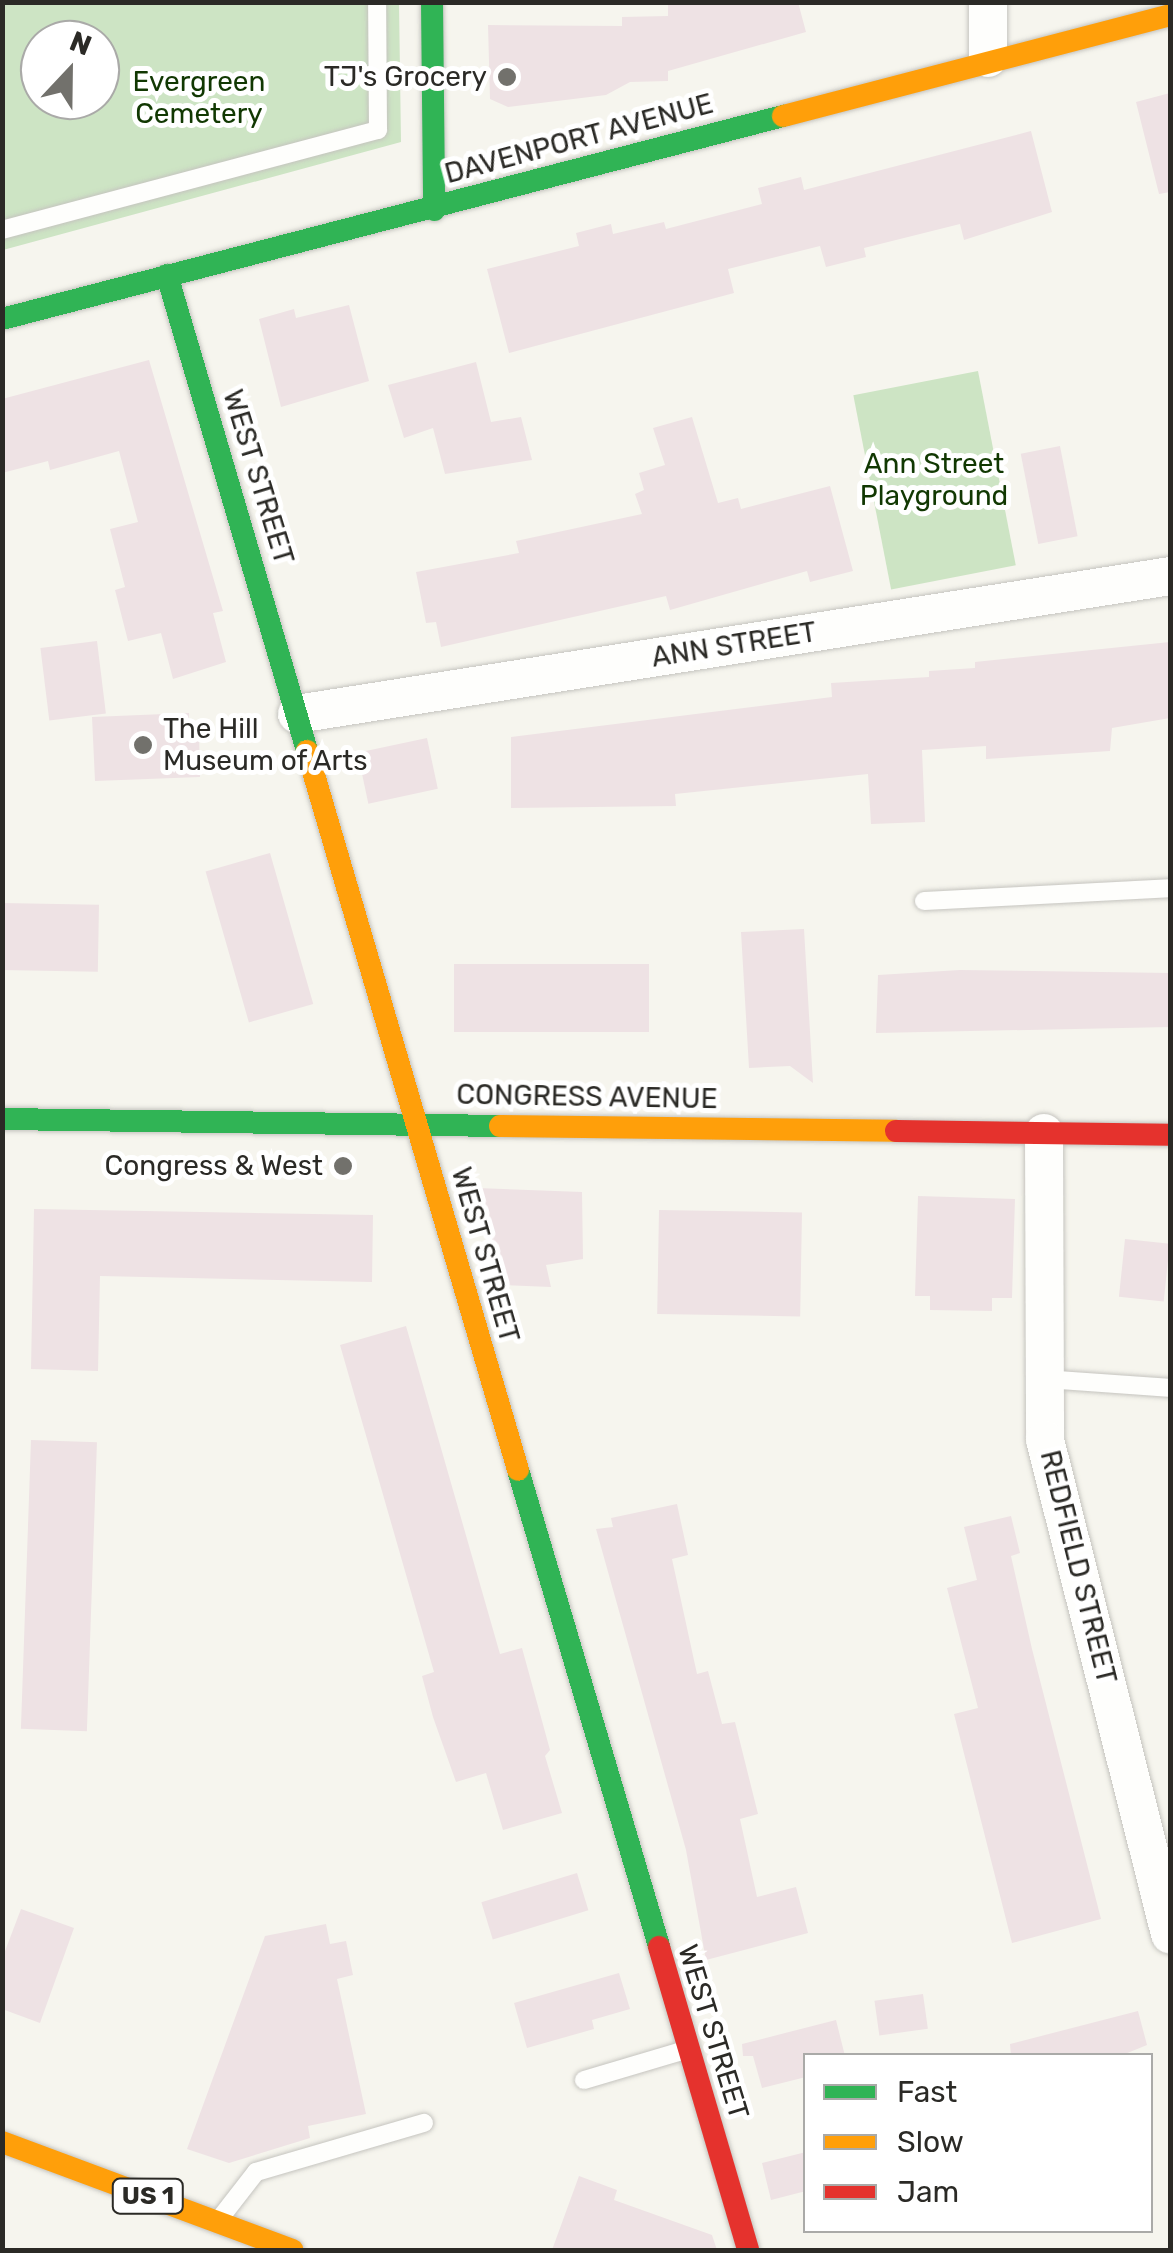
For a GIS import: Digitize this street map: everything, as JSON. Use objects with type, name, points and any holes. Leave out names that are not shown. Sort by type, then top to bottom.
[{"type":"main road","points":[[432,2],[434,210]]},
{"type":"main road","name":"DAVENPORT AVENUE","points":[[2,320],[434,210],[988,58],[1170,15]]},
{"type":"main road","name":"WEST STREET","points":[[167,275],[748,2250]]},
{"type":"main road","name":"CONGRESS AVENUE","points":[[2,1119],[1170,1136]]},
{"type":"main road","name":"US 1","points":[[2,2142],[294,2250]]},
{"type":"street","points":[[988,2],[988,58]]},
{"type":"street","name":"ANN STREET","points":[[297,714],[1170,576]]},
{"type":"street","name":"REDFIELD STREET","points":[[1044,1133],[1045,1440],[1170,1934]]},
{"type":"lane","points":[[2,230],[378,130],[377,2]]},
{"type":"lane","points":[[924,901],[1170,888]]},
{"type":"lane","points":[[1045,1379],[1170,1388]]},
{"type":"lane","points":[[584,2080],[686,2049]]},
{"type":"lane","points":[[217,2221],[256,2172],[424,2122]]},
{"type":"green space","name":"Evergreen Cemetery","points":[[3,3],[399,3],[401,142],[3,250]]},
{"type":"green space","name":"Ann Street Playground","points":[[978,371],[1016,565],[891,590],[853,395]]},
{"type":"building","points":[[668,2],[798,2],[806,32],[668,71],[668,81],[630,82],[606,95],[508,107],[490,99],[488,25],[622,26],[622,17],[668,16]]},
{"type":"building","points":[[1170,93],[1170,192],[1159,194],[1136,102]]},
{"type":"building","points":[[1031,131],[1052,212],[964,240],[960,224],[864,248],[866,257],[826,267],[820,246],[728,269],[734,293],[509,353],[487,269],[579,246],[576,233],[611,224],[613,234],[664,222],[666,229],[762,204],[758,188],[801,177],[804,190]]},
{"type":"building","points":[[349,305],[369,381],[281,407],[259,319],[294,309],[296,318]]},
{"type":"building","points":[[149,360],[223,611],[213,613],[226,662],[173,679],[161,633],[128,641],[115,590],[125,587],[110,529],[138,522],[119,451],[50,470],[48,461],[2,473],[2,399]]},
{"type":"building","points":[[476,362],[491,422],[521,417],[532,460],[445,474],[433,428],[404,438],[388,385]]},
{"type":"building","points":[[692,417],[718,503],[738,498],[741,509],[830,486],[853,571],[810,582],[807,571],[670,610],[666,596],[441,647],[436,622],[426,623],[416,572],[519,553],[516,541],[642,514],[635,494],[644,490],[639,473],[665,465],[653,428]]},
{"type":"building","points":[[1060,446],[1078,536],[1038,544],[1021,454]]},
{"type":"building","points":[[97,641],[106,713],[49,720],[40,648]]},
{"type":"building","points":[[1170,642],[1170,718],[1112,728],[1110,751],[986,759],[986,746],[922,750],[925,822],[871,824],[868,774],[675,794],[676,806],[511,808],[511,737],[832,697],[831,683],[929,677],[929,671],[975,668],[975,662]]},
{"type":"building","points":[[189,713],[189,732],[199,731],[200,777],[95,781],[92,717]]},
{"type":"building","points":[[427,738],[438,789],[368,804],[358,753]]},
{"type":"building","points":[[270,853],[313,1004],[249,1022],[206,871]]},
{"type":"building","points":[[2,903],[99,905],[98,972],[2,970]]},
{"type":"building","points":[[804,929],[813,1083],[790,1066],[749,1068],[741,932]]},
{"type":"building","points":[[454,964],[649,964],[649,1032],[454,1032]]},
{"type":"building","points":[[960,970],[1170,973],[1170,1027],[876,1033],[878,975]]},
{"type":"building","points":[[477,1188],[582,1192],[583,1259],[546,1265],[551,1287],[504,1285]]},
{"type":"building","points":[[918,1196],[1015,1199],[1012,1298],[992,1298],[992,1311],[930,1310],[930,1296],[915,1296]]},
{"type":"building","points":[[34,1209],[373,1215],[372,1282],[100,1276],[98,1371],[31,1369]]},
{"type":"building","points":[[659,1210],[802,1212],[800,1316],[657,1314]]},
{"type":"building","points":[[1125,1239],[1170,1244],[1164,1301],[1119,1297]]},
{"type":"building","points":[[406,1326],[500,1654],[522,1648],[550,1750],[545,1756],[562,1813],[503,1830],[486,1773],[456,1782],[433,1717],[422,1676],[434,1672],[340,1345]]},
{"type":"building","points":[[31,1440],[97,1442],[87,1731],[21,1729]]},
{"type":"building","points":[[677,1504],[688,1555],[672,1559],[697,1674],[708,1671],[722,1724],[735,1722],[758,1814],[740,1819],[757,1897],[796,1887],[808,1933],[706,1960],[686,1850],[596,1529],[613,1527],[611,1518]]},
{"type":"building","points":[[1011,1516],[1020,1553],[1011,1556],[1101,1919],[1012,1943],[954,1714],[978,1708],[947,1588],[977,1580],[964,1527]]},
{"type":"building","points":[[577,1873],[588,1910],[493,1940],[481,1902]]},
{"type":"building","points":[[21,1909],[74,1928],[40,2023],[2,2009],[2,1959]]},
{"type":"building","points":[[326,1924],[330,1944],[346,1941],[353,1975],[337,1979],[366,2114],[308,2126],[310,2138],[229,2163],[187,2149],[265,1936]]},
{"type":"building","points":[[619,1973],[630,2009],[592,2020],[594,2029],[527,2048],[514,2003]]},
{"type":"building","points":[[923,1994],[928,2029],[879,2035],[874,2001]]},
{"type":"building","points":[[1138,2011],[1147,2045],[1127,2053],[1011,2053],[1010,2044]]},
{"type":"building","points":[[836,2020],[844,2053],[803,2053],[803,2078],[762,2088],[753,2056],[743,2056],[742,2044]]},
{"type":"building","points":[[803,2153],[803,2192],[771,2200],[762,2163]]},
{"type":"building","points":[[579,2176],[617,2190],[614,2200],[712,2235],[717,2250],[552,2250]]},
{"type":"traffic: fast","points":[[432,2],[434,210]]},
{"type":"traffic: fast","points":[[2,319],[783,116]]},
{"type":"traffic: fast","points":[[167,275],[307,751]]},
{"type":"traffic: fast","points":[[2,1119],[500,1126]]},
{"type":"traffic: fast","points":[[518,1470],[659,1947]]},
{"type":"traffic: slow","points":[[783,116],[1170,15]]},
{"type":"traffic: slow","points":[[307,751],[518,1470]]},
{"type":"traffic: slow","points":[[500,1126],[896,1131]]},
{"type":"traffic: slow","points":[[2,2142],[293,2250]]},
{"type":"traffic: jam","points":[[896,1131],[1170,1135]]},
{"type":"traffic: jam","points":[[659,1947],[748,2250]]},
{"type":"place","name":"TJ's Grocery","points":[[507,77]]},
{"type":"place","name":"The Hill Museum of Arts","points":[[143,745]]},
{"type":"place","name":"Congress & West","points":[[343,1166]]}]
